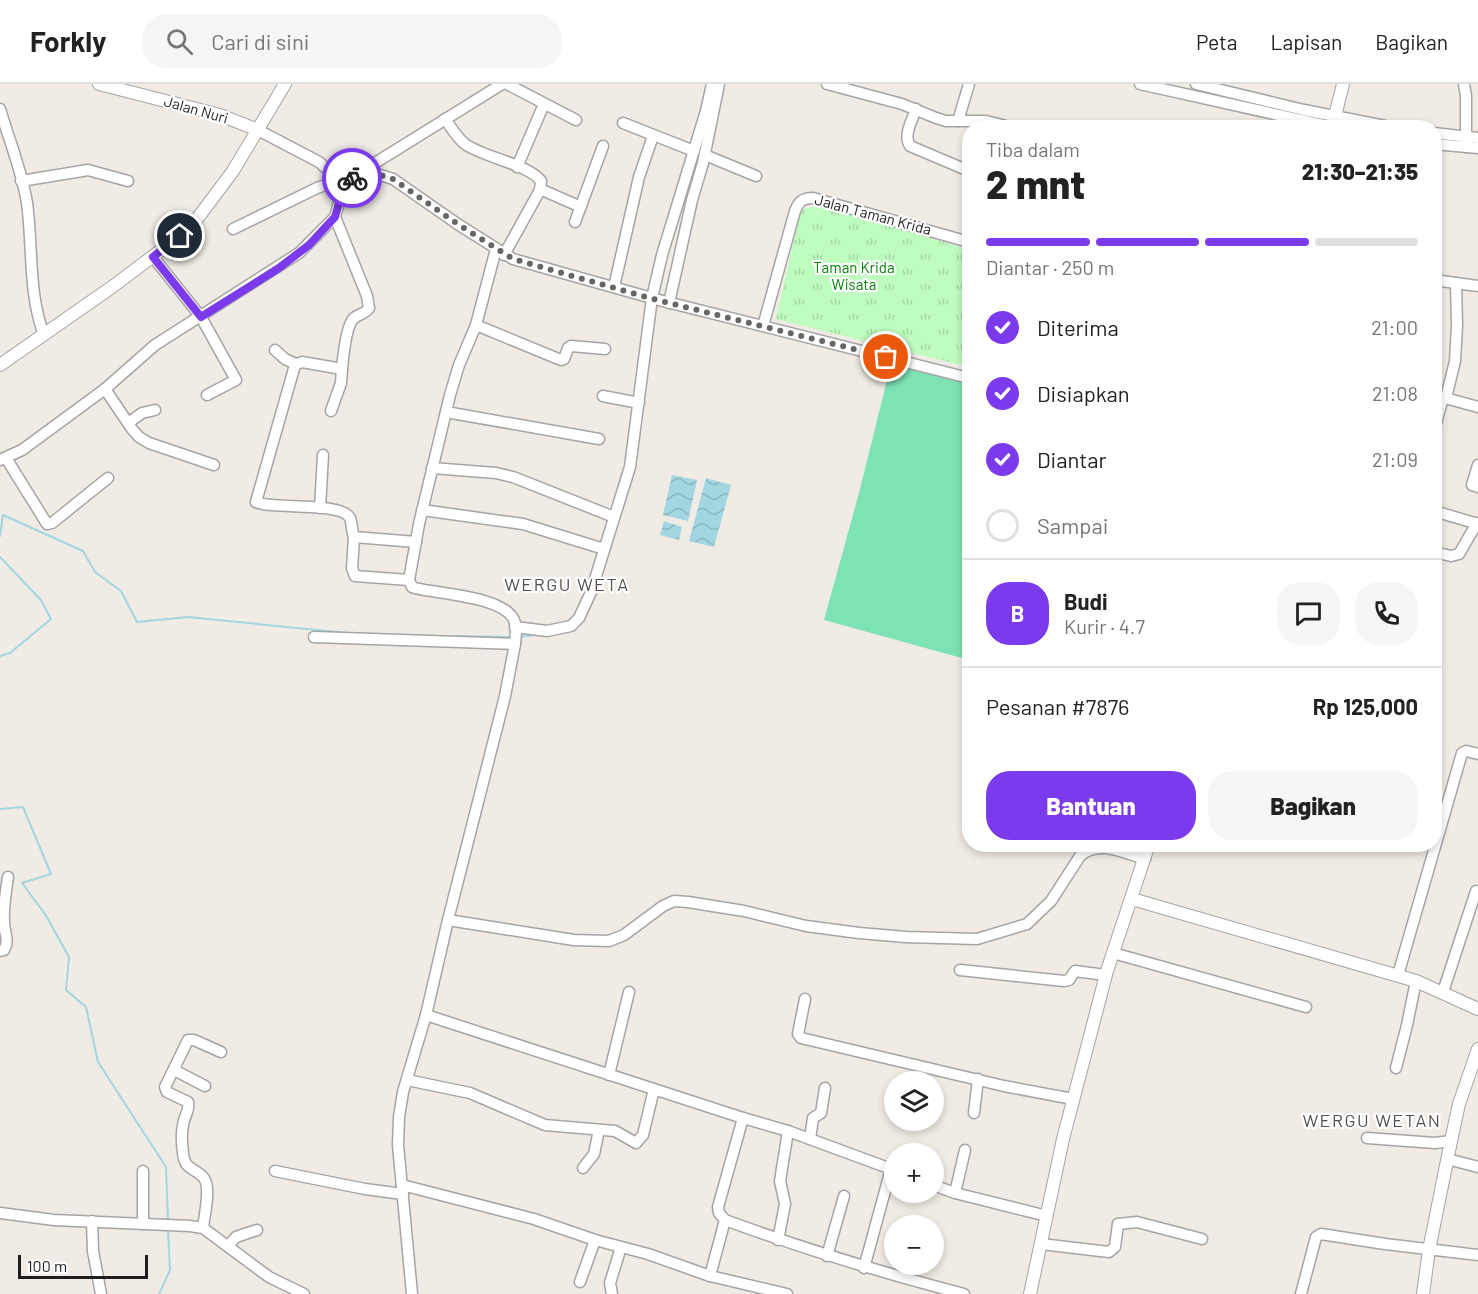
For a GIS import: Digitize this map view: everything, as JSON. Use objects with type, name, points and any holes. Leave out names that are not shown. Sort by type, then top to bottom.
[{"type":"street","name":"Jalan Nuri","points":[[99,84],[220,115],[258,130]]},
{"type":"street","points":[[355,176],[502,84]]},
{"type":"street","points":[[507,84],[576,120]]},
{"type":"street","points":[[658,300],[692,200],[712,84]]},
{"type":"street","points":[[314,637],[515,636],[564,628],[576,623],[591,592],[630,467],[658,300],[662,255],[699,153],[719,84]]},
{"type":"street","points":[[827,84],[936,118],[962,121]]},
{"type":"street","points":[[958,121],[969,84]]},
{"type":"street","points":[[1196,84],[1320,120]]},
{"type":"street","points":[[1335,120],[1343,84]]},
{"type":"street","points":[[1464,84],[1469,141]]},
{"type":"street","points":[[1147,85],[1315,120]]},
{"type":"street","points":[[0,365],[153,257],[194,223],[216,195],[258,130],[280,86]]},
{"type":"street","points":[[517,167],[544,104]]},
{"type":"street","points":[[0,109],[4,135],[27,205],[34,293],[44,335]]},
{"type":"street","points":[[916,110],[907,137],[910,146],[962,168]]},
{"type":"street","points":[[412,1294],[398,1145],[399,1117],[505,696],[515,636],[512,617],[498,606],[468,597],[415,588],[410,580],[432,468],[459,365],[476,325],[500,252],[540,189],[541,181],[538,177],[463,143],[445,119]]},
{"type":"street","points":[[623,123],[756,176]]},
{"type":"street","points":[[258,130],[319,162],[340,184]]},
{"type":"street","points":[[614,287],[639,177],[653,136]]},
{"type":"street","points":[[1442,140],[1469,141],[1478,148]]},
{"type":"street","points":[[575,222],[603,146]]},
{"type":"street","points":[[21,181],[88,170],[128,181]]},
{"type":"street","points":[[331,411],[341,383],[349,325],[369,308],[367,296],[335,217],[340,184],[344,176],[377,174],[393,179],[500,252],[658,300],[962,376]]},
{"type":"street","points":[[233,229],[317,188],[328,184],[340,184]]},
{"type":"street","points":[[540,189],[581,207]]},
{"type":"street","name":"Jalan Taman Krida","points":[[763,326],[795,211],[798,204],[805,198],[813,198],[962,240]]},
{"type":"street","points":[[108,478],[52,523],[47,524],[3,459],[22,450],[105,389],[155,345],[299,253],[335,217]]},
{"type":"street","points":[[153,257],[201,317],[236,380],[207,395]]},
{"type":"street","points":[[1442,281],[1478,286]]},
{"type":"street","points":[[1442,394],[1455,362],[1456,283]]},
{"type":"street","points":[[476,325],[561,360],[571,346],[605,349]]},
{"type":"street","points":[[275,350],[285,359],[297,364],[302,362],[342,369]]},
{"type":"street","points":[[297,364],[271,445],[256,502],[264,505],[298,505],[320,508],[348,516],[354,537],[352,568],[356,576],[410,580]]},
{"type":"street","points":[[105,389],[139,437],[149,443],[214,465]]},
{"type":"street","points":[[603,396],[639,403]]},
{"type":"street","points":[[1442,397],[1478,407]]},
{"type":"street","points":[[128,423],[142,413],[155,410]]},
{"type":"street","points":[[446,412],[599,439]]},
{"type":"street","points":[[320,508],[323,455]]},
{"type":"street","points":[[1478,465],[1472,485],[1478,488]]},
{"type":"street","points":[[432,468],[496,473],[513,477],[614,517]]},
{"type":"street","points":[[423,510],[523,524],[604,549]]},
{"type":"street","points":[[1442,513],[1477,524],[1459,554],[1451,556],[1442,554]]},
{"type":"street","points":[[354,537],[416,542]]},
{"type":"street","points":[[1442,822],[1462,753],[1466,751],[1478,754]]},
{"type":"street","points":[[448,920],[574,940],[609,941],[624,935],[663,906],[674,902],[688,902],[744,911],[806,926],[859,933],[977,939],[1027,924],[1051,902],[1084,852]]},
{"type":"street","points":[[1120,852],[1144,859]]},
{"type":"street","points":[[1030,1294],[1073,1099],[1105,975],[1146,852]]},
{"type":"street","points":[[1398,975],[1433,852]]},
{"type":"street","points":[[0,951],[4,950],[7,945],[4,923],[8,877]]},
{"type":"street","points":[[1443,992],[1477,888]]},
{"type":"street","points":[[1132,899],[1398,975],[1478,1008]]},
{"type":"street","points":[[1113,953],[1306,1007]]},
{"type":"street","points":[[960,969],[1064,981],[1069,980],[1075,971],[1105,975]]},
{"type":"street","points":[[1396,1068],[1416,981]]},
{"type":"street","points":[[609,1075],[628,992]]},
{"type":"street","points":[[805,999],[798,1034],[801,1038],[1004,1086],[1073,1099]]},
{"type":"street","points":[[426,1015],[788,1131],[884,1167]]},
{"type":"street","points":[[202,1228],[206,1183],[203,1177],[188,1168],[183,1154],[182,1127],[188,1114],[188,1102],[165,1089],[188,1040],[194,1040],[221,1052]]},
{"type":"street","points":[[1423,1294],[1429,1250],[1459,1104],[1478,1049]]},
{"type":"street","points":[[174,1071],[205,1086]]},
{"type":"street","points":[[974,1113],[978,1079]]},
{"type":"street","points":[[407,1080],[470,1093],[545,1125],[615,1131],[636,1143],[643,1135],[654,1089]]},
{"type":"street","points":[[810,1139],[813,1118],[821,1113],[825,1088]]},
{"type":"street","points":[[743,1118],[718,1207],[725,1221],[864,1268],[964,1294]]},
{"type":"street","points":[[583,1168],[594,1154],[599,1130]]},
{"type":"street","points":[[778,1240],[785,1204],[780,1181],[788,1131]]},
{"type":"street","points":[[1367,1138],[1435,1143],[1451,1141]]},
{"type":"street","points":[[955,1193],[965,1150]]},
{"type":"street","points":[[1447,1159],[1478,1167]]},
{"type":"street","points":[[143,1171],[148,1224]]},
{"type":"street","points":[[275,1171],[365,1189],[403,1189],[534,1219],[596,1240],[648,1254],[710,1276],[787,1294]]},
{"type":"street","points":[[944,1189],[1047,1216]]},
{"type":"street","points":[[827,1256],[844,1196]]},
{"type":"street","points":[[864,1268],[884,1200]]},
{"type":"street","points":[[0,1213],[54,1220],[202,1228],[269,1277],[304,1294]]},
{"type":"street","points":[[92,1221],[93,1251],[101,1294]]},
{"type":"street","points":[[710,1276],[725,1221]]},
{"type":"street","points":[[1041,1244],[1109,1252],[1114,1250],[1117,1226],[1137,1222],[1202,1239]]},
{"type":"street","points":[[228,1246],[236,1237],[258,1230]]},
{"type":"street","points":[[1301,1294],[1315,1239],[1319,1234],[1478,1255]]},
{"type":"street","points":[[580,1282],[596,1240]]},
{"type":"street","points":[[612,1294],[609,1283],[621,1247]]},
{"type":"green space","name":"Taman Krida Wisata","points":[[819,205],[831,207],[962,248],[962,365],[776,319],[800,214],[804,209]]},
{"type":"green space","points":[[891,364],[962,381],[962,658],[824,620]]},
{"type":"water","points":[[672,475],[697,480],[688,521],[663,515]]},
{"type":"water","points":[[706,478],[731,485],[714,547],[689,541]]},
{"type":"water","points":[[664,521],[682,527],[679,540],[660,535]]},
{"type":"waterway","points":[[0,536],[3,515],[83,551],[95,572],[121,591],[137,622],[188,617],[347,633]]},
{"type":"waterway","points":[[0,557],[41,600],[51,619],[10,653],[0,656]]},
{"type":"waterway","points":[[520,637],[541,634]]},
{"type":"waterway","points":[[448,636],[511,637]]},
{"type":"waterway","points":[[0,809],[23,807],[51,874],[22,883],[45,914],[69,957],[66,990],[86,1007],[98,1062],[166,1167],[168,1222]]},
{"type":"waterway","points":[[159,1294],[170,1270],[168,1228]]},
{"type":"way so far","points":[[352,178],[359,173],[377,174],[393,179],[513,259],[653,299],[886,357]]},
{"type":"district","name":"WERGU WETA","points":[[567,585]]},
{"type":"district","name":"WERGU WETAN","points":[[1372,1121]]},
{"type":"route","points":[[180,236],[153,257],[201,317],[279,268],[309,245],[335,217],[343,189],[349,188],[352,178]]}]
